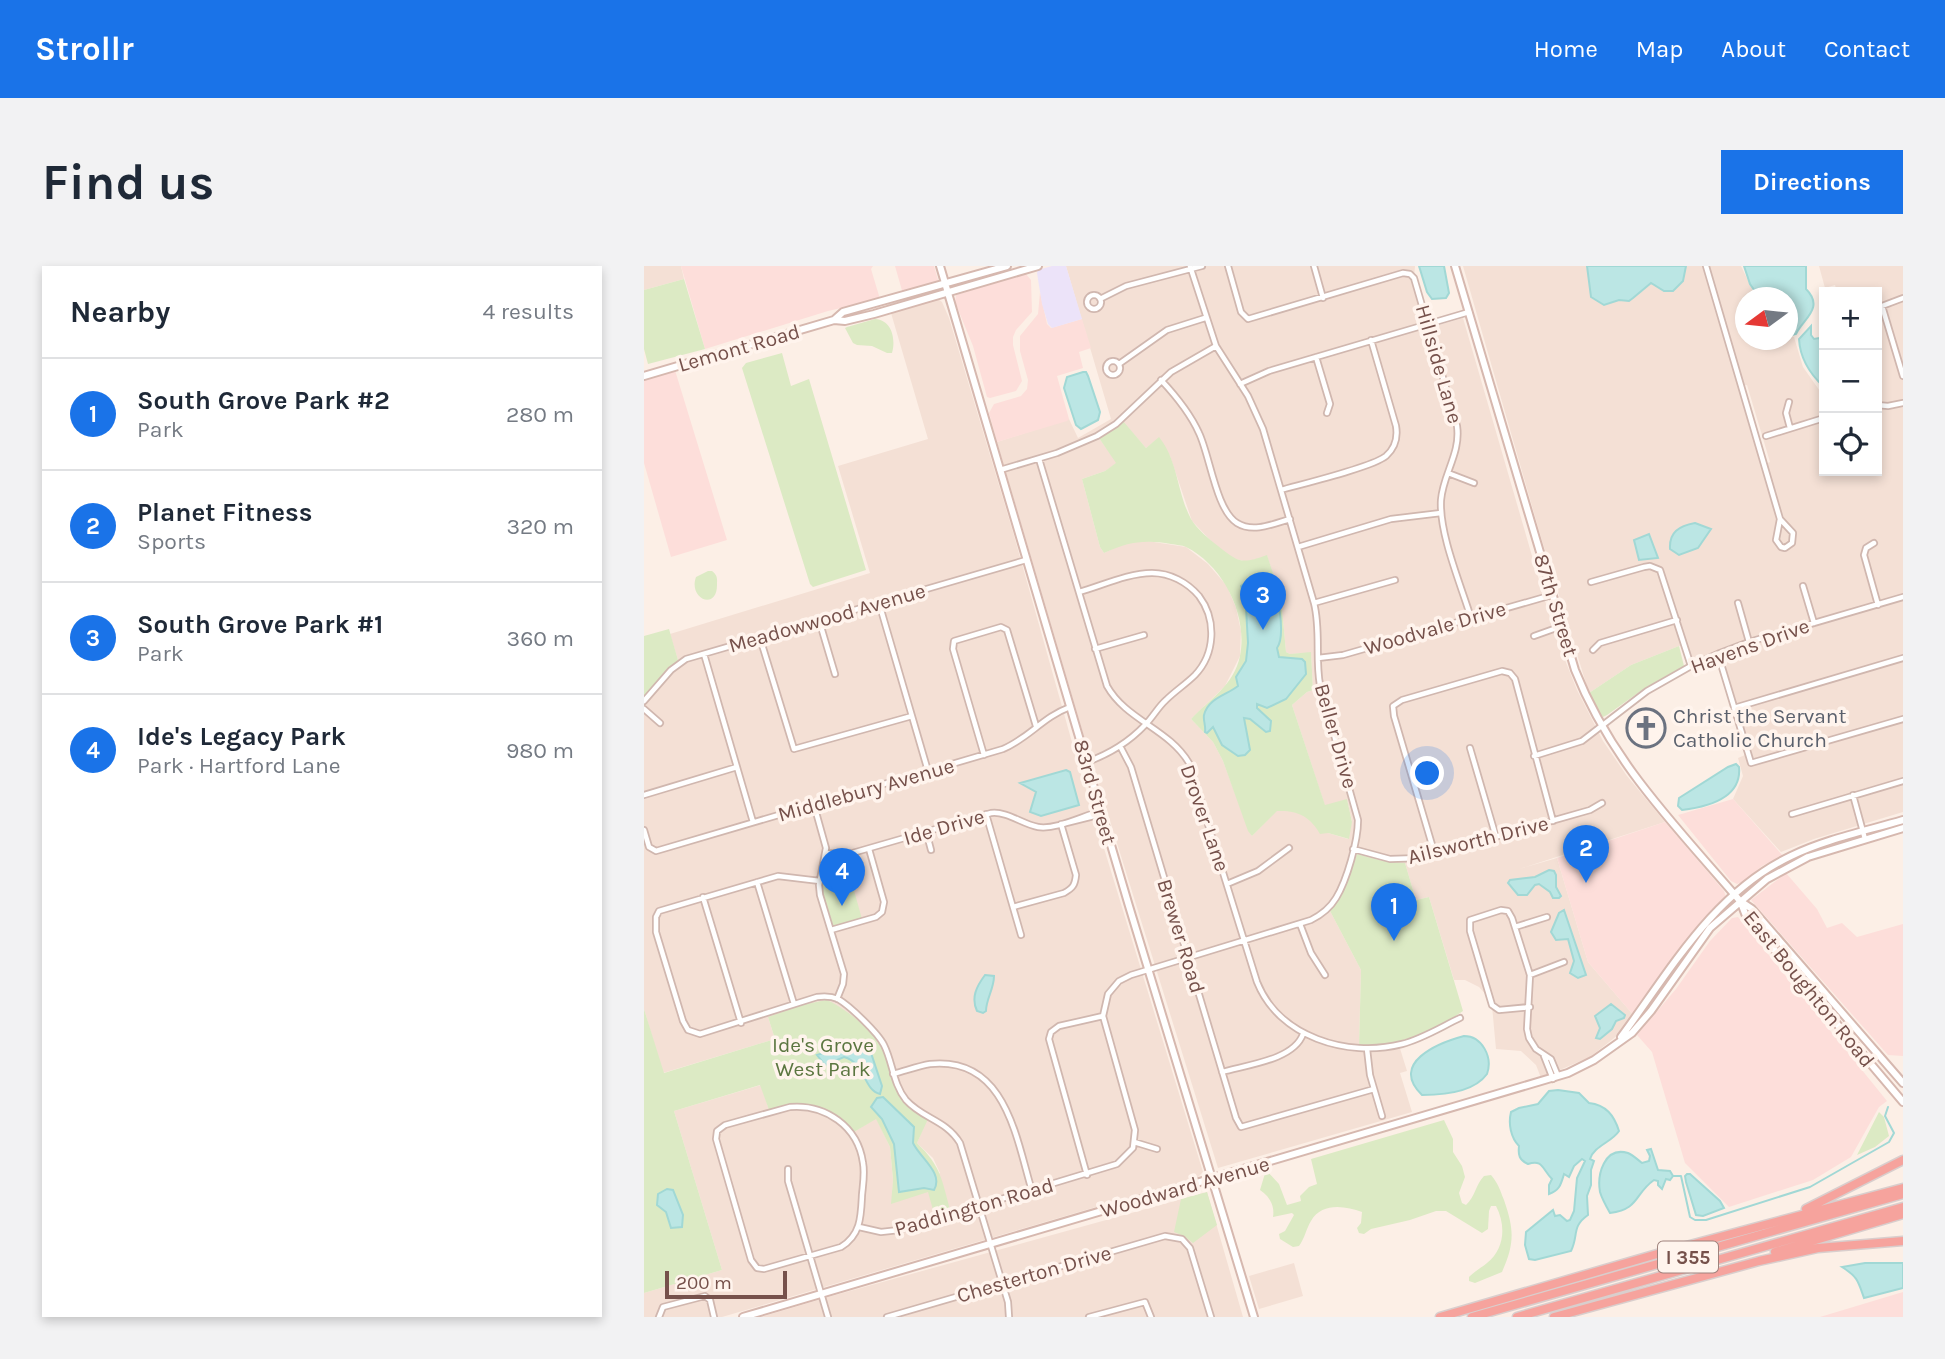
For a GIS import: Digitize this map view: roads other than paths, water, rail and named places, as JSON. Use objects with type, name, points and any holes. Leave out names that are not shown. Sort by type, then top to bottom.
[{"type":"highway","points":[[1752,1228],[1812,1207],[1903,1160]]},
{"type":"highway","points":[[1440,1317],[1903,1188]]},
{"type":"highway","name":"I 355","points":[[1472,1317],[1903,1194]]},
{"type":"highway","name":"I 355","points":[[1517,1317],[1903,1207]]},
{"type":"highway","points":[[1554,1317],[1903,1214]]},
{"type":"highway","points":[[1692,1278],[1818,1248],[1903,1241]]},
{"type":"main road","name":"83rd Street","points":[[940,266],[1101,813],[1254,1317]]},
{"type":"main road","name":"Lemont Road","points":[[834,320],[843,312],[1007,266]]},
{"type":"main road","name":"Lemont Road","points":[[644,376],[834,320],[845,321],[1038,266]]},
{"type":"main road","name":"87th Street","points":[[1455,266],[1575,670],[1601,726],[1639,782],[1740,901]]},
{"type":"main road","name":"Woodward Avenue","points":[[743,1317],[1556,1078],[1594,1060],[1632,1033],[1717,921],[1767,879],[1801,859],[1903,820]]},
{"type":"main road","name":"Woodward Avenue","points":[[1619,1041],[1692,938],[1712,915],[1760,874],[1790,856],[1903,828]]},
{"type":"main road","name":"East Boughton Road","points":[[1740,901],[1752,909],[1903,1083]]},
{"type":"main road","name":"East Boughton Road","points":[[1740,901],[1746,916],[1903,1102]]},
{"type":"street","points":[[1100,299],[1126,286],[1202,266]]},
{"type":"street","points":[[1228,266],[1241,312],[1245,317],[1254,318],[1323,298],[1314,266]]},
{"type":"street","points":[[1706,266],[1780,519],[1793,533],[1793,543],[1786,548],[1781,548],[1776,540],[1780,519]]},
{"type":"street","name":"Beller Drive","points":[[1103,1016],[1108,995],[1115,984],[1126,977],[1300,924],[1322,914],[1337,896],[1358,828],[1357,812],[1322,692],[1318,658],[1319,628],[1290,519],[1260,422],[1216,346],[1190,268]]},
{"type":"street","name":"Hillside Lane","points":[[1323,298],[1403,273],[1414,278],[1459,434],[1457,449],[1442,493],[1441,513],[1471,618]]},
{"type":"street","points":[[1903,298],[1882,306],[1903,376]]},
{"type":"street","points":[[1240,384],[1269,371],[1316,356],[1469,312]]},
{"type":"street","points":[[1119,364],[1167,330],[1205,318]]},
{"type":"street","points":[[1281,490],[1376,462],[1393,448],[1397,435],[1396,426],[1371,340]]},
{"type":"street","points":[[1000,470],[1071,448],[1108,429],[1161,380],[1186,362],[1216,346]]},
{"type":"street","points":[[1316,356],[1330,404],[1327,413]]},
{"type":"street","points":[[1161,380],[1180,401],[1198,429],[1223,507],[1230,517],[1238,524],[1254,528],[1290,519]]},
{"type":"street","points":[[1790,402],[1786,413],[1790,428]]},
{"type":"street","points":[[1882,405],[1903,403]]},
{"type":"street","points":[[1766,436],[1819,419]]},
{"type":"street","name":"Drover Lane","points":[[1039,459],[1104,678],[1114,698],[1168,738],[1189,763],[1263,995],[1279,1016],[1303,1034],[1367,1049],[1404,1043],[1460,1018]]},
{"type":"street","points":[[1448,473],[1474,483]]},
{"type":"street","points":[[1298,547],[1391,519],[1441,513]]},
{"type":"street","points":[[1874,543],[1866,548],[1864,555],[1878,605]]},
{"type":"street","name":"Meadowwood Avenue","points":[[644,701],[678,663],[704,653],[1026,560]]},
{"type":"street","points":[[1591,582],[1644,567],[1657,568],[1664,575],[1691,666]]},
{"type":"street","points":[[1079,592],[1139,574],[1160,574],[1182,581],[1195,592],[1205,606],[1212,635],[1203,665],[1192,678],[1120,746],[1087,762]]},
{"type":"street","points":[[1314,603],[1395,580]]},
{"type":"street","points":[[1803,586],[1814,623]]},
{"type":"street","name":"Woodvale Drive","points":[[1318,658],[1343,655],[1552,595]]},
{"type":"street","name":"Havens Drive","points":[[1534,755],[1582,741],[1638,697],[1691,666],[1718,654],[1749,642],[1903,597]]},
{"type":"street","points":[[879,603],[928,771]]},
{"type":"street","points":[[1738,603],[1749,642]]},
{"type":"street","points":[[819,620],[835,674]]},
{"type":"street","points":[[1593,650],[1600,643],[1677,620]]},
{"type":"street","points":[[1534,636],[1562,626]]},
{"type":"street","points":[[984,755],[953,643],[1001,627],[1006,628],[1036,726]]},
{"type":"street","points":[[1095,649],[1144,635]]},
{"type":"street","points":[[760,638],[794,749],[912,716]]},
{"type":"street","points":[[704,653],[753,822]]},
{"type":"street","points":[[1718,654],[1751,763],[1903,719]]},
{"type":"street","points":[[1734,708],[1903,659]]},
{"type":"street","points":[[1436,855],[1394,716],[1393,706],[1402,700],[1508,671],[1514,679],[1527,720],[1553,821]]},
{"type":"street","name":"Middlebury Avenue","points":[[644,830],[651,850],[656,851],[984,755],[1015,744],[1051,715],[1071,707]]},
{"type":"street","points":[[644,709],[660,723]]},
{"type":"street","name":"Brewer Road","points":[[1120,746],[1130,767],[1236,1118],[1241,1126],[1374,1089]]},
{"type":"street","points":[[1470,748],[1496,837]]},
{"type":"street","points":[[644,794],[737,767]]},
{"type":"street","points":[[1792,814],[1903,780]]},
{"type":"street","points":[[1853,795],[1864,836]]},
{"type":"street","name":"Ailsworth Drive","points":[[1353,849],[1397,860],[1436,855],[1590,810],[1602,803]]},
{"type":"street","points":[[814,805],[826,853],[820,895],[844,978],[837,999]]},
{"type":"street","name":"Ide Drive","points":[[826,853],[843,855],[869,849],[986,814],[999,813],[1039,828],[1101,813]]},
{"type":"street","points":[[986,814],[1021,935]]},
{"type":"street","points":[[1013,907],[1072,889],[1076,875],[1061,824]]},
{"type":"street","points":[[926,831],[931,850]]},
{"type":"street","points":[[1227,884],[1258,871],[1289,848]]},
{"type":"street","points":[[831,930],[876,917],[882,912],[884,902],[869,849]]},
{"type":"street","points":[[820,881],[785,875],[659,911],[656,917],[656,932],[683,1021],[692,1033],[707,1033],[794,1004],[822,997],[837,999],[878,1037],[906,1099],[919,1111],[940,1122],[958,1140],[1002,1283],[1009,1317]]},
{"type":"street","points":[[757,882],[794,1004]]},
{"type":"street","points":[[704,897],[741,1023]]},
{"type":"street","points":[[1530,1007],[1499,1010],[1492,1005],[1470,932],[1470,920],[1501,910],[1508,911],[1530,975],[1530,1007],[1527,1034],[1541,1053],[1551,1059],[1556,1078]]},
{"type":"street","points":[[1515,927],[1547,917]]},
{"type":"street","points":[[1300,924],[1311,953],[1325,975]]},
{"type":"street","points":[[1530,975],[1564,962]]},
{"type":"street","points":[[1087,1175],[1049,1039],[1051,1032],[1059,1026],[1103,1016],[1134,1121],[1134,1142],[1157,1149]]},
{"type":"street","points":[[1222,1072],[1289,1052],[1301,1041],[1303,1034]]},
{"type":"street","points":[[1367,1049],[1368,1068],[1382,1116]]},
{"type":"street","points":[[893,1074],[923,1066],[946,1064],[963,1068],[984,1079],[998,1093],[1009,1112],[1032,1191]]},
{"type":"street","points":[[790,1107],[814,1108],[836,1118],[853,1136],[863,1160],[859,1227],[845,1245],[770,1268],[757,1268],[751,1260],[716,1142],[717,1131],[725,1125],[790,1107]]},
{"type":"street","name":"Paddington Road","points":[[859,1227],[874,1232],[892,1232],[1087,1175],[1117,1164],[1133,1148],[1134,1142]]},
{"type":"street","points":[[788,1169],[788,1181],[828,1317]]},
{"type":"street","name":"Chesterton Drive","points":[[887,1317],[1160,1236],[1169,1236],[1182,1239],[1194,1255],[1212,1317]]},
{"type":"street","points":[[659,1317],[663,1307],[705,1296],[710,1300],[715,1317]]},
{"type":"street","points":[[1089,1317],[1145,1301],[1151,1317]]},
{"type":"water","points":[[1419,266],[1444,266],[1449,293],[1446,298],[1432,299]]},
{"type":"water","points":[[1587,266],[1686,266],[1683,281],[1673,291],[1664,291],[1651,283],[1629,301],[1619,300],[1604,305],[1591,297]]},
{"type":"water","points":[[1744,266],[1806,266],[1806,289],[1813,302],[1811,313],[1798,331],[1798,287],[1752,287]]},
{"type":"water","points":[[1811,326],[1811,335],[1814,339],[1819,338],[1819,381],[1807,366],[1799,339]]},
{"type":"water","points":[[1083,372],[1088,376],[1100,412],[1098,420],[1081,429],[1076,425],[1064,388],[1067,377]]},
{"type":"water","points":[[1695,523],[1711,529],[1698,548],[1679,555],[1670,549],[1673,534],[1684,526]]},
{"type":"water","points":[[1649,534],[1658,558],[1639,560],[1634,540]]},
{"type":"water","points":[[1268,574],[1280,611],[1281,633],[1277,648],[1279,657],[1302,659],[1305,662],[1306,674],[1286,699],[1267,708],[1257,704],[1257,708],[1271,721],[1270,731],[1266,732],[1250,719],[1244,718],[1250,750],[1245,755],[1238,756],[1222,745],[1213,727],[1205,732],[1204,715],[1209,705],[1238,686],[1236,677],[1246,661],[1246,608],[1241,586],[1253,578]]},
{"type":"water","points":[[1736,764],[1739,767],[1735,786],[1721,799],[1682,810],[1678,806],[1679,798]]},
{"type":"water","points":[[1066,770],[1070,772],[1079,805],[1041,816],[1030,812],[1036,792],[1020,783]]},
{"type":"water","points":[[1549,870],[1556,875],[1556,887],[1561,896],[1559,898],[1553,898],[1550,892],[1539,884],[1527,895],[1518,895],[1508,883],[1510,880],[1535,877]]},
{"type":"water","points":[[1564,910],[1586,975],[1578,978],[1570,973],[1574,961],[1568,939],[1556,940],[1551,932],[1559,913]]},
{"type":"water","points":[[985,975],[994,976],[986,1011],[983,1013],[977,1011],[975,997]]},
{"type":"water","points":[[1611,1004],[1625,1015],[1624,1018],[1616,1021],[1612,1029],[1600,1039],[1596,1038],[1600,1028],[1595,1016]]},
{"type":"water","points":[[1464,1036],[1481,1044],[1487,1055],[1487,1074],[1466,1089],[1422,1095],[1413,1084],[1411,1073],[1414,1064],[1431,1049]]},
{"type":"water","points":[[857,1042],[866,1046],[871,1053],[882,1086],[880,1094],[874,1092],[861,1070],[851,1060],[844,1057],[825,1065],[817,1055]]},
{"type":"water","points":[[1549,1091],[1579,1093],[1589,1103],[1605,1109],[1615,1120],[1619,1131],[1595,1151],[1590,1159],[1594,1161],[1587,1196],[1588,1215],[1577,1227],[1571,1251],[1535,1260],[1529,1259],[1525,1245],[1526,1232],[1553,1210],[1555,1216],[1560,1215],[1567,1221],[1570,1220],[1574,1211],[1577,1178],[1585,1161],[1582,1159],[1574,1166],[1569,1177],[1564,1174],[1558,1189],[1549,1194],[1552,1179],[1542,1166],[1537,1163],[1528,1164],[1520,1157],[1519,1146],[1511,1130],[1510,1117],[1511,1112],[1538,1104]]},
{"type":"water","points":[[883,1097],[914,1127],[913,1143],[934,1172],[934,1190],[924,1188],[899,1192],[894,1144],[882,1119],[871,1107],[877,1098]]},
{"type":"water","points":[[1651,1149],[1658,1170],[1670,1171],[1673,1176],[1670,1180],[1666,1179],[1662,1189],[1658,1181],[1654,1180],[1627,1208],[1610,1213],[1600,1192],[1601,1170],[1604,1164],[1613,1154],[1620,1152],[1630,1154],[1642,1163],[1649,1161],[1647,1150]]},
{"type":"water","points":[[1687,1174],[1720,1201],[1724,1208],[1703,1216],[1696,1215],[1686,1182]]},
{"type":"water","points":[[667,1189],[673,1190],[683,1215],[682,1227],[671,1228],[666,1212],[657,1205],[658,1194]]},
{"type":"water","points":[[1865,1263],[1903,1263],[1903,1288],[1864,1298],[1857,1280],[1842,1267]]},
{"type":"waterway","points":[[1673,1176],[1681,1176],[1690,1217],[1695,1220],[1706,1220],[1810,1187],[1889,1142],[1894,1133],[1885,1116],[1888,1107]]},
{"type":"place","name":"South Grove Park #1","points":[[1263,630]]},
{"type":"place","name":"Christ the Servant Catholic Church","points":[[1646,728]]},
{"type":"place","name":"Planet Fitness","points":[[1586,883]]},
{"type":"place","name":"Ide's Legacy Park","points":[[842,906]]},
{"type":"place","name":"South Grove Park #2","points":[[1394,941]]},
{"type":"park label","name":"Ide's Grove West Park","points":[[823,1057]]}]
